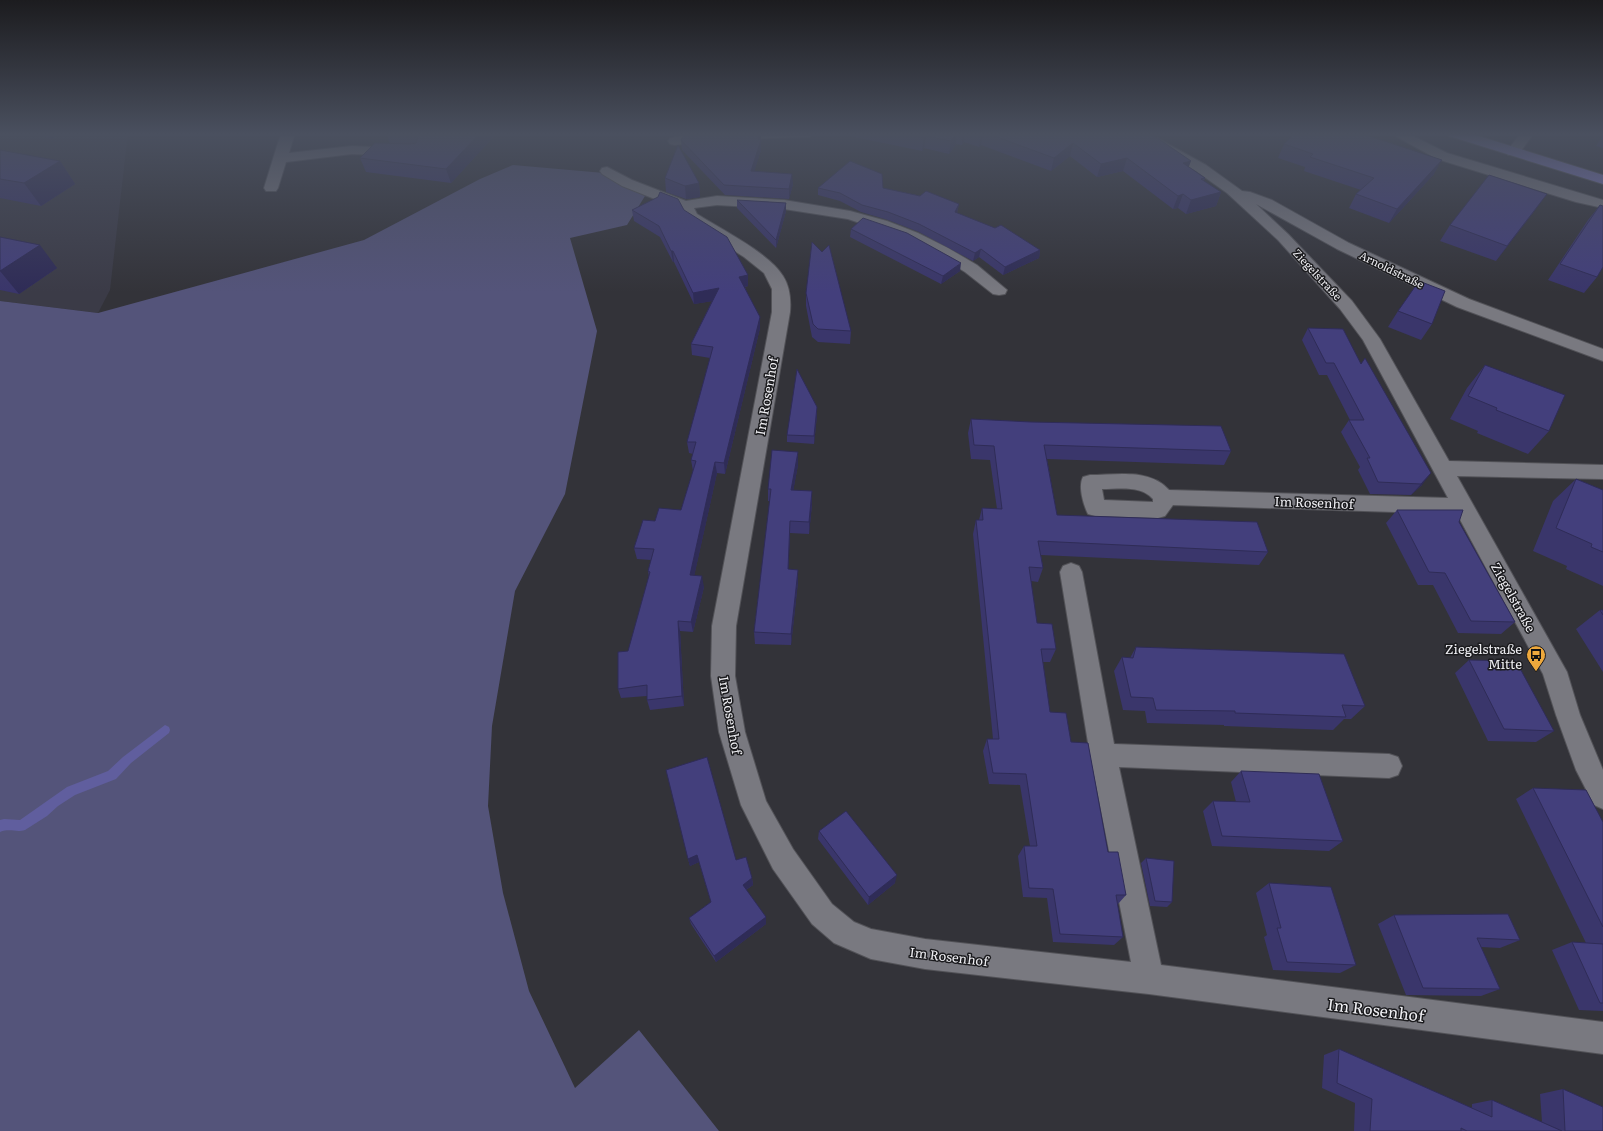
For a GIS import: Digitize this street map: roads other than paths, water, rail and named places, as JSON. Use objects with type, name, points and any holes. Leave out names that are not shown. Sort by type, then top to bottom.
[{"type":"street","points":[[634,186],[686,206],[696,202],[712,201],[755,202],[802,205],[861,217],[929,242],[976,271],[999,290]]},
{"type":"street","name":"Ziegelstraße","points":[[1226,186],[1283,237],[1358,320],[1371,339],[1444,468],[1555,672],[1568,715],[1589,770],[1603,796]]},
{"type":"street","points":[[1542,186],[1603,204]]},
{"type":"street","name":"Arnoldstraße","points":[[1232,190],[1267,203],[1343,246],[1463,303],[1603,355]]},
{"type":"street","name":"Im Rosenhof","points":[[686,206],[691,217],[759,260],[770,270],[775,276],[782,297],[778,328],[724,626],[724,676],[732,732],[754,805],[782,859],[822,914],[844,933],[871,944],[925,954],[1149,979],[1603,1038]]},
{"type":"street","points":[[1444,468],[1603,472]]},
{"type":"street","name":"Im Rosenhof","points":[[1164,497],[1464,506]]},
{"type":"street","points":[[1071,572],[1103,755],[1149,979]]},
{"type":"street","points":[[1103,755],[1389,766]]},
{"type":"waterway","points":[[0,827],[4,824],[21,826],[71,791],[112,775],[127,760],[165,730]]},
{"type":"place","name":"Ziegelstraße Mitte","points":[[1536,672]]}]
